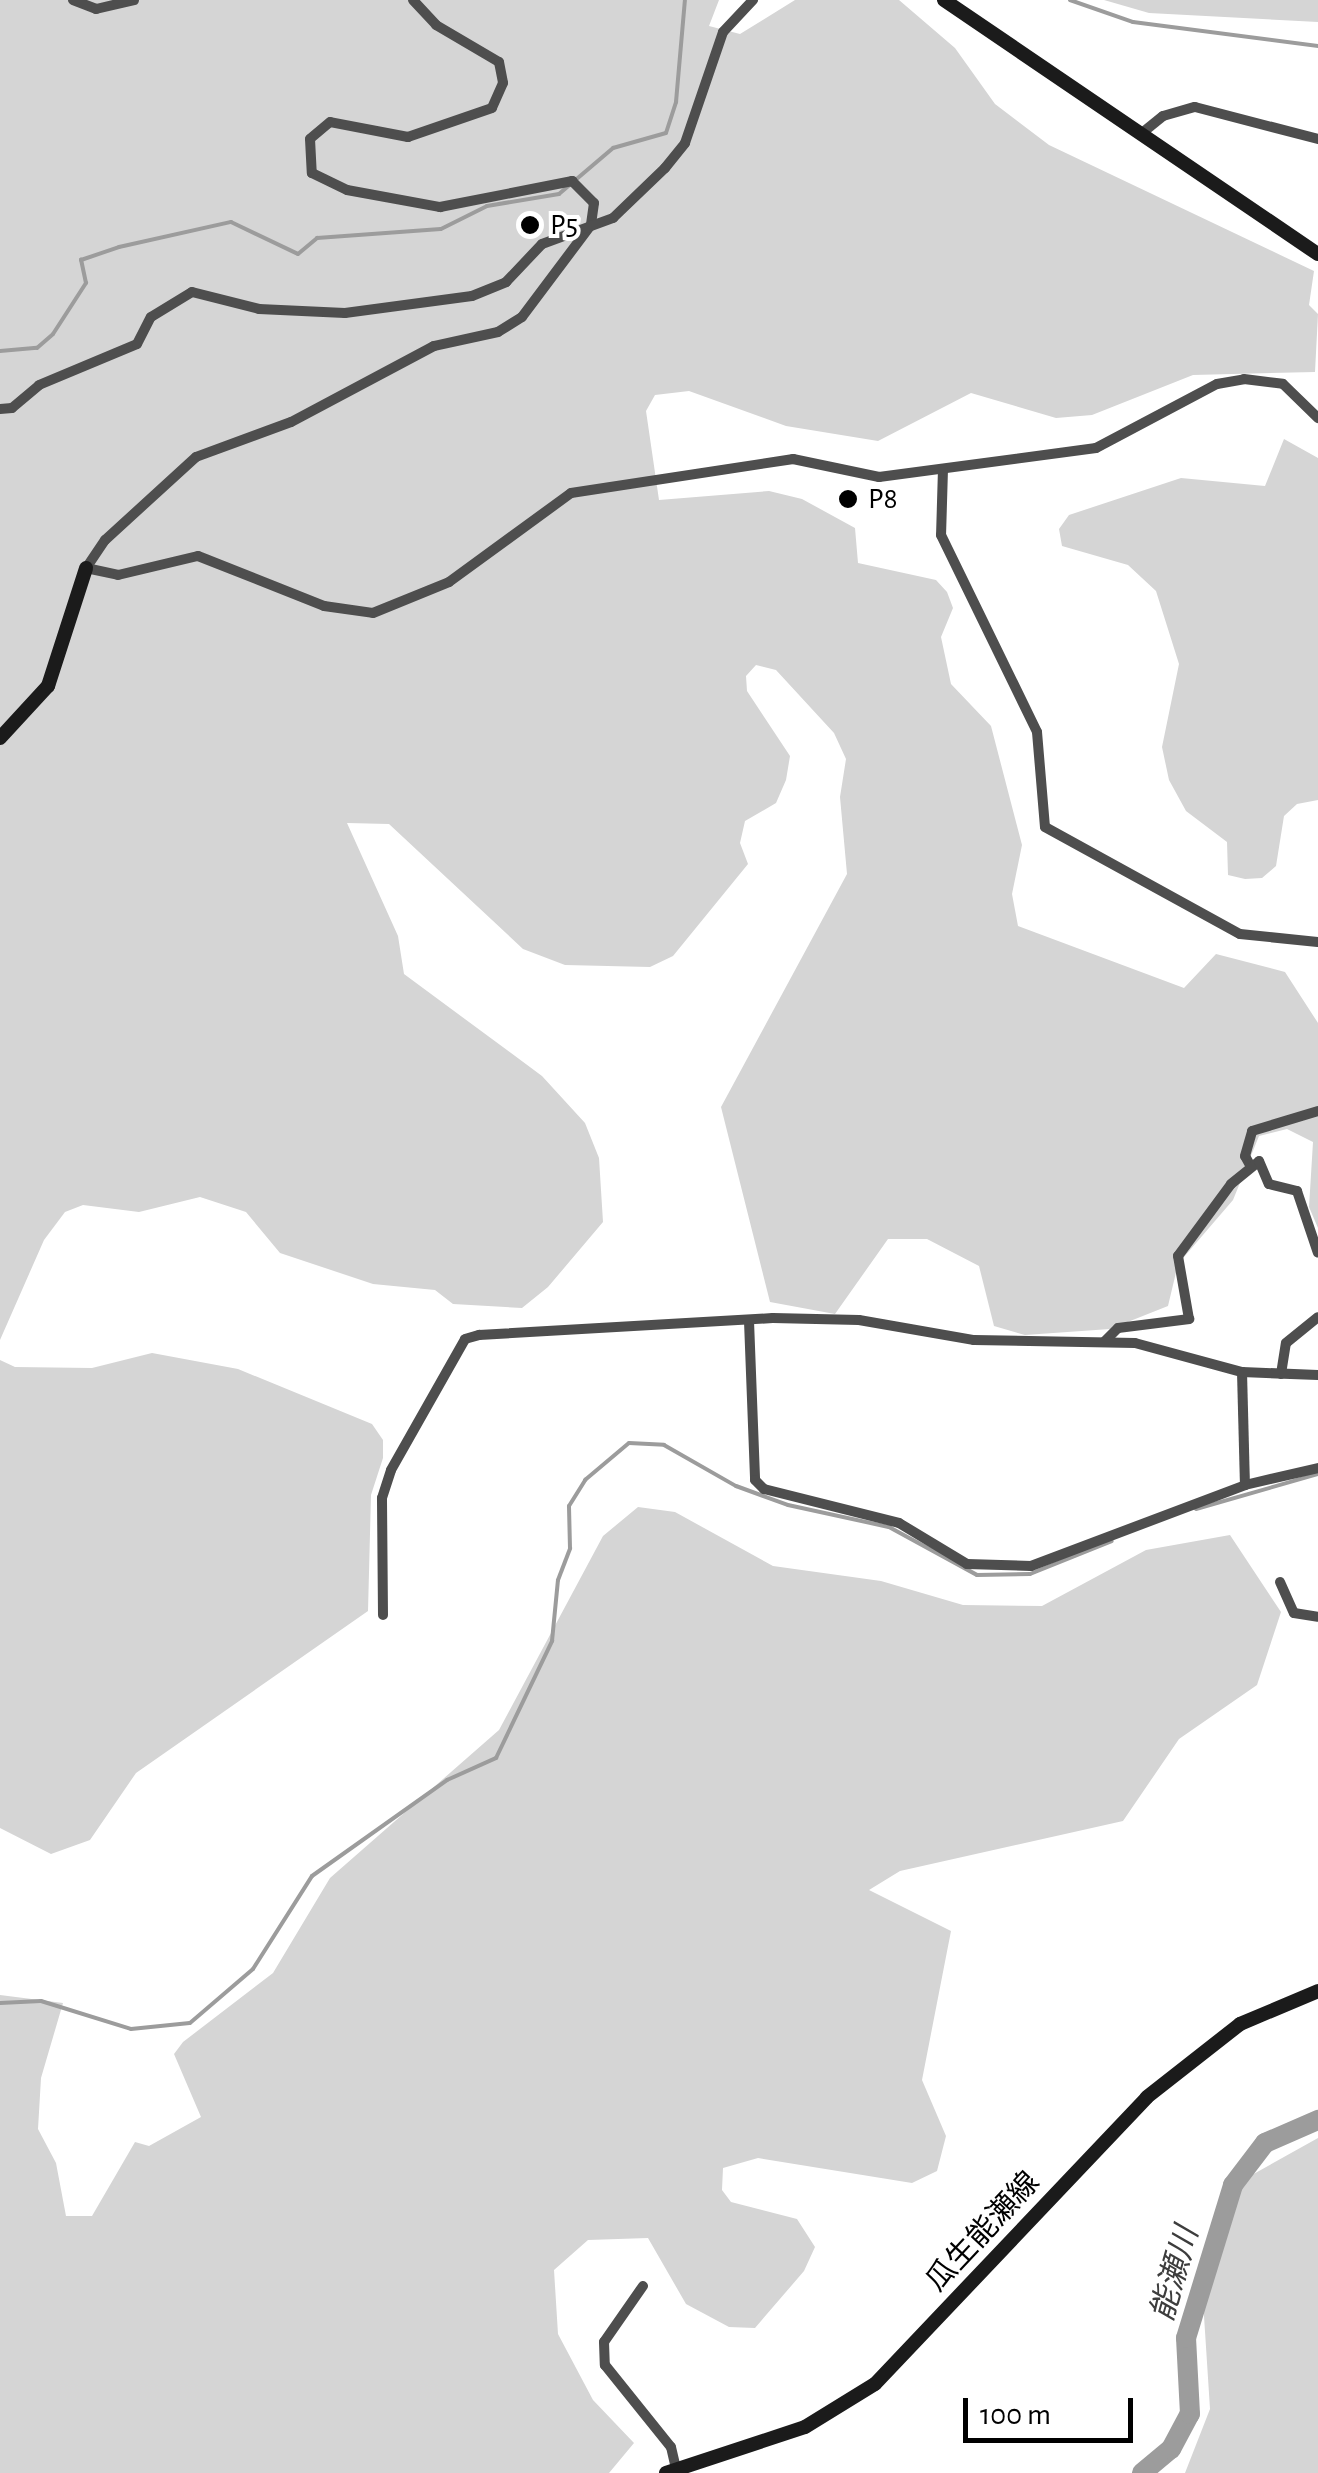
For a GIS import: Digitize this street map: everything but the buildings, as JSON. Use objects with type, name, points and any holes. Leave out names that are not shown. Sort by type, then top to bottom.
[{"type":"main road","points":[[944,0],[1318,254]]},
{"type":"main road","points":[[0,738],[48,686],[77,582],[86,568]]},
{"type":"main road","name":"瓜生能瀬線","points":[[671,2470],[805,2427],[875,2384],[1147,2096],[1240,2024],[1318,1991]]},
{"type":"street","points":[[73,0],[96,8],[134,0]]},
{"type":"street","points":[[413,0],[436,25],[499,62],[503,84],[492,108],[408,137],[330,122],[310,139],[312,172],[347,190],[440,207],[572,180],[594,202],[591,226],[522,317],[498,332],[434,346],[291,422],[196,457],[105,540],[86,568],[118,575],[198,556],[324,606],[373,613],[448,582],[572,493],[793,459],[879,478],[1096,448],[1216,384],[1244,379],[1283,384],[1318,418]]},
{"type":"street","points":[[0,409],[12,408],[39,384],[138,344],[151,318],[192,292],[259,309],[345,313],[372,305],[415,306],[506,282],[542,244],[613,218],[686,143],[723,32],[753,0]]},
{"type":"street","points":[[1142,133],[1163,116],[1194,106],[1318,139]]},
{"type":"street","points":[[943,469],[940,535],[1036,732],[1045,827],[1240,934],[1318,942]]},
{"type":"street","points":[[1250,1165],[1245,1156],[1252,1131],[1318,1111]]},
{"type":"street","points":[[1105,1341],[1118,1328],[1190,1320],[1178,1256],[1250,1165],[1265,1162],[1270,1184],[1297,1191],[1318,1253]]},
{"type":"street","points":[[1281,1374],[1286,1342],[1318,1318]]},
{"type":"street","points":[[383,1615],[382,1498],[405,1442],[465,1339],[749,1321],[859,1320],[974,1340],[1105,1341],[1242,1372],[1318,1374]]},
{"type":"street","points":[[749,1321],[755,1480],[764,1489],[899,1523],[967,1564],[1031,1566],[1245,1485],[1318,1468]]},
{"type":"street","points":[[1242,1372],[1245,1485]]},
{"type":"street","points":[[1280,1582],[1294,1613],[1318,1618]]},
{"type":"street","points":[[642,2286],[604,2342],[605,2365],[671,2447],[671,2470]]},
{"type":"shaded area","points":[[0,0],[719,0],[709,26],[740,34],[795,0],[899,0],[955,48],[995,104],[1049,145],[1314,271],[1309,305],[1318,314],[1315,372],[1193,375],[1092,415],[1056,418],[971,393],[878,441],[786,426],[689,391],[655,395],[646,411],[659,500],[769,491],[802,499],[855,528],[858,563],[936,580],[947,592],[953,608],[941,637],[951,684],[991,726],[1022,845],[1012,894],[1018,926],[1184,988],[1216,954],[1285,972],[1318,1023],[1318,1228],[1309,1207],[1313,1142],[1287,1129],[1259,1136],[1233,1200],[1178,1264],[1168,1306],[1110,1329],[1025,1335],[994,1326],[979,1266],[927,1239],[888,1239],[835,1314],[770,1302],[721,1107],[847,874],[840,797],[846,759],[834,733],[776,670],[756,665],[746,676],[747,691],[790,756],[786,780],[776,803],[745,821],[740,843],[748,864],[673,956],[650,967],[565,965],[523,949],[389,824],[347,823],[398,936],[404,974],[542,1076],[585,1123],[599,1158],[603,1222],[548,1287],[522,1308],[453,1304],[435,1290],[373,1284],[280,1253],[246,1212],[200,1197],[139,1212],[83,1205],[65,1212],[44,1240],[0,1340]]},
{"type":"shaded area","points":[[1104,0],[1318,0],[1318,22],[1149,13]]},
{"type":"shaded area","points":[[1284,439],[1318,458],[1318,800],[1297,804],[1284,816],[1276,866],[1262,878],[1245,879],[1228,875],[1227,842],[1186,811],[1169,780],[1162,747],[1179,664],[1156,591],[1128,565],[1062,546],[1059,529],[1069,515],[1181,478],[1265,486]]},
{"type":"shaded area","points":[[152,1353],[238,1369],[372,1424],[383,1440],[383,1458],[371,1495],[368,1611],[136,1773],[90,1840],[51,1854],[0,1828],[0,1360],[15,1367],[92,1368]]},
{"type":"shaded area","points":[[638,1507],[675,1512],[773,1566],[881,1581],[963,1605],[1042,1606],[1146,1550],[1230,1535],[1281,1612],[1257,1685],[1179,1739],[1123,1821],[900,1871],[869,1890],[951,1931],[922,2080],[946,2136],[937,2171],[912,2183],[758,2158],[723,2168],[722,2190],[731,2202],[797,2219],[815,2247],[804,2271],[755,2328],[729,2327],[686,2304],[648,2238],[588,2240],[554,2270],[558,2334],[593,2400],[634,2443],[609,2473],[0,2473],[0,1995],[63,2003],[41,2078],[38,2129],[56,2163],[66,2216],[92,2216],[135,2142],[149,2146],[201,2117],[174,2054],[183,2042],[273,1973],[330,1878],[499,1730],[603,1536]]},
{"type":"shaded area","points":[[1318,2138],[1318,2473],[1185,2473],[1210,2409],[1202,2285],[1241,2181]]},
{"type":"waterway","points":[[0,351],[37,348],[53,334],[86,283],[81,260],[119,247],[231,222],[298,254],[317,238],[441,229],[487,206],[559,194],[613,148],[666,133],[676,102],[685,0]]},
{"type":"waterway","points":[[1070,0],[1133,22],[1318,46]]},
{"type":"waterway","points":[[0,2003],[41,2001],[131,2029],[190,2023],[253,1969],[312,1876],[447,1780],[496,1758],[552,1641],[558,1580],[570,1548],[569,1506],[585,1480],[629,1443],[664,1445],[736,1486],[788,1505],[889,1527],[977,1575],[1030,1574],[1112,1541]]},
{"type":"waterway","points":[[1196,1509],[1318,1474]]},
{"type":"waterway","name":"能瀬川","points":[[1142,2473],[1171,2449],[1190,2414],[1186,2338],[1233,2185],[1265,2143],[1318,2120]]},
{"type":"place","name":"P5","points":[[530,225]]},
{"type":"place","name":"P8","points":[[848,499]]}]
